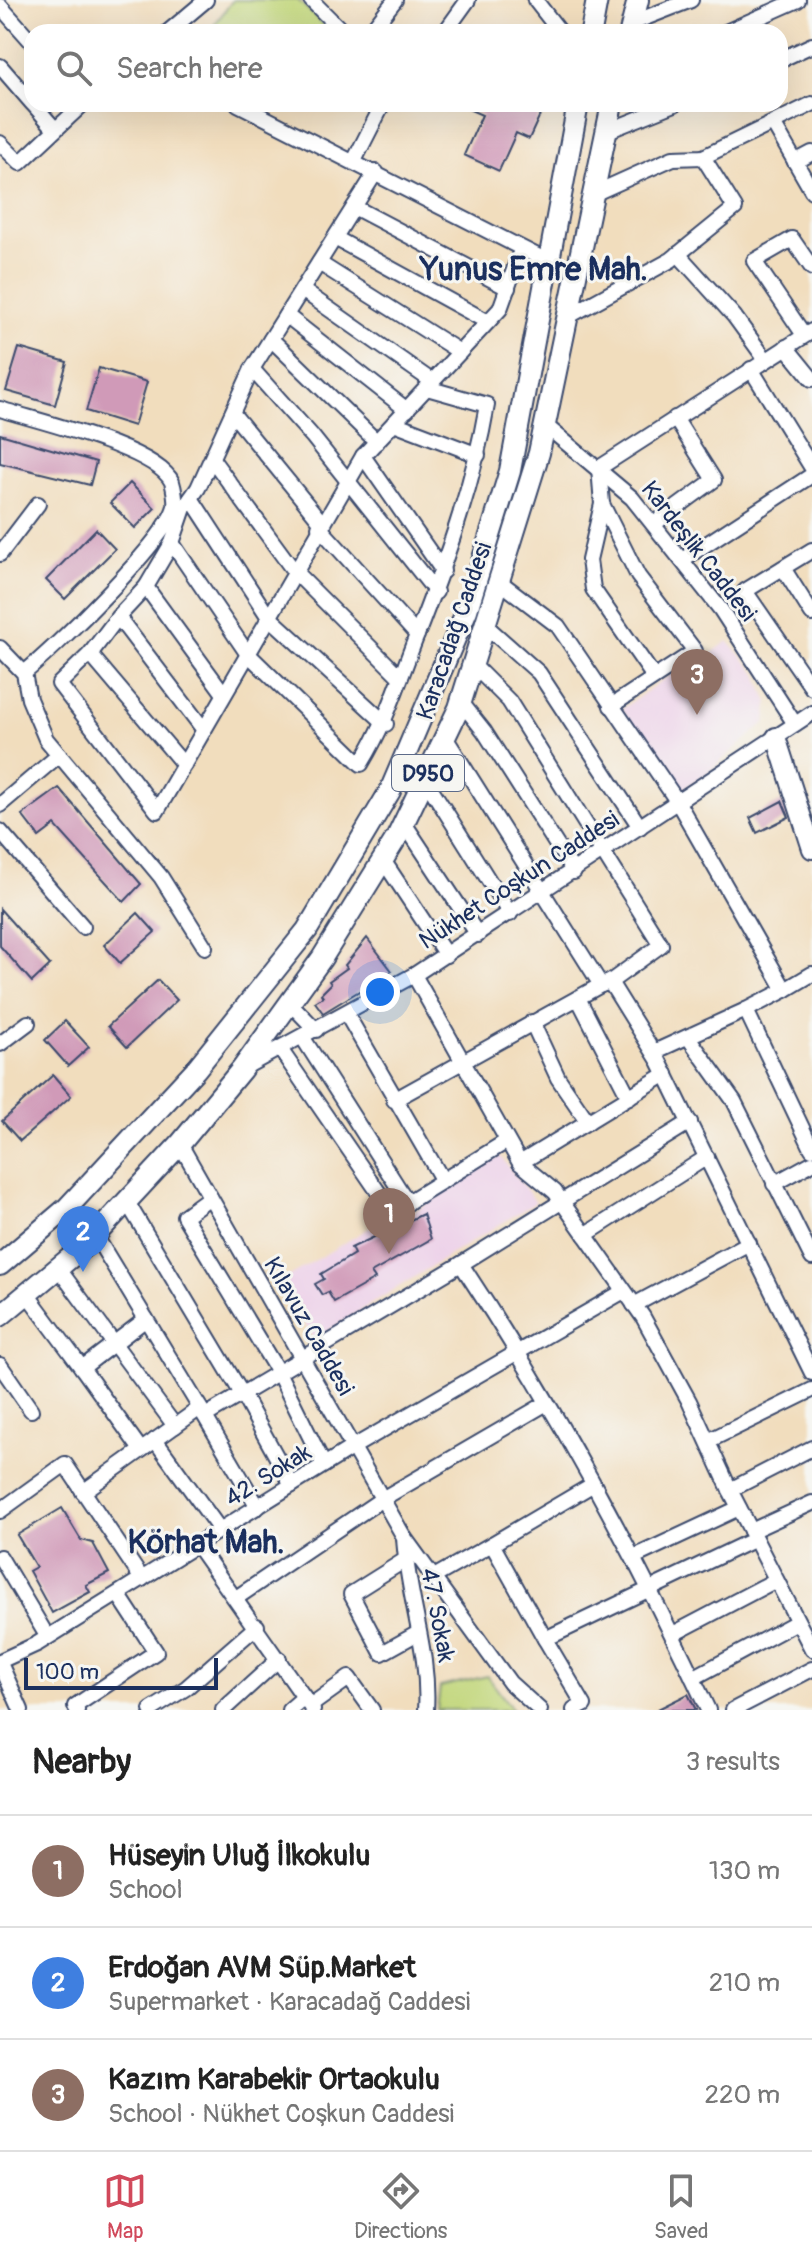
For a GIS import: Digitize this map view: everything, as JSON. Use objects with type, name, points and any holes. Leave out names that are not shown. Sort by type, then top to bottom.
[{"type":"highway","points":[[592,24],[597,0]]},
{"type":"highway","points":[[632,24],[638,0]]},
{"type":"highway","name":"Karacadağ Caddesi","points":[[0,1265],[67,1208],[196,1069],[307,930],[390,791],[467,610],[510,471],[577,112]]},
{"type":"highway","name":"Karacadağ Caddesi","points":[[0,1316],[95,1235],[180,1144],[242,1069],[290,1003],[404,823],[461,702],[500,582],[545,425],[610,112]]},
{"type":"main road","points":[[776,737],[812,849]]},
{"type":"street","points":[[6,0],[0,6],[24,33]]},
{"type":"street","points":[[174,24],[189,5],[206,0]]},
{"type":"street","points":[[311,0],[335,24]]},
{"type":"street","points":[[376,24],[395,0]]},
{"type":"street","points":[[451,24],[468,0]]},
{"type":"street","points":[[535,0],[554,24]]},
{"type":"street","points":[[640,24],[691,0]]},
{"type":"street","points":[[744,24],[798,0]]},
{"type":"street","points":[[788,56],[812,45]]},
{"type":"street","points":[[0,66],[24,94]]},
{"type":"street","points":[[593,194],[673,158],[703,157],[812,104]]},
{"type":"street","points":[[40,112],[55,129]]},
{"type":"street","points":[[0,143],[20,163],[74,112]]},
{"type":"street","points":[[254,112],[549,262]]},
{"type":"street","points":[[354,161],[379,112]]},
{"type":"street","points":[[605,132],[655,112]]},
{"type":"street","points":[[774,125],[812,191]]},
{"type":"street","points":[[795,162],[812,153]]},
{"type":"street","points":[[567,317],[678,254],[735,208],[703,157]]},
{"type":"street","points":[[376,172],[252,369],[172,543],[146,587],[90,654],[59,684],[157,811],[363,456],[500,309],[521,250]]},
{"type":"street","points":[[354,207],[508,288]]},
{"type":"street","points":[[335,238],[488,322]]},
{"type":"street","points":[[654,677],[593,589],[589,560],[602,504],[599,468],[808,333],[754,261],[792,239],[812,268]]},
{"type":"street","points":[[678,254],[734,316],[766,360]]},
{"type":"street","points":[[319,263],[460,352]]},
{"type":"street","points":[[172,543],[247,653],[361,764],[386,724],[400,677],[436,592],[478,455],[487,405],[430,385],[302,290]]},
{"type":"street","points":[[286,315],[407,410]]},
{"type":"street","points":[[271,339],[377,442]]},
{"type":"street","points":[[786,347],[812,379]]},
{"type":"street","points":[[252,369],[436,592]]},
{"type":"street","points":[[751,369],[812,468]]},
{"type":"street","points":[[0,409],[120,446],[156,466],[172,482],[176,505],[163,529],[79,624],[24,673]]},
{"type":"street","points":[[233,414],[321,525],[417,635]]},
{"type":"street","points":[[654,524],[714,480],[675,418]]},
{"type":"street","points":[[394,423],[478,455]]},
{"type":"street","name":"Kardeşlik Caddesi","points":[[545,425],[599,468],[632,498],[654,524],[721,610],[795,724]]},
{"type":"street","points":[[363,456],[443,571]]},
{"type":"street","points":[[212,459],[294,571],[400,677]]},
{"type":"street","points":[[682,560],[812,475]]},
{"type":"street","points":[[191,498],[268,616],[386,724]]},
{"type":"street","points":[[0,554],[38,504]]},
{"type":"street","points":[[602,504],[638,576],[695,651],[611,706]]},
{"type":"street","points":[[812,550],[745,591],[812,688]]},
{"type":"street","points":[[783,568],[812,614]]},
{"type":"street","points":[[500,582],[558,626],[677,801],[785,990]]},
{"type":"street","points":[[146,587],[224,694]]},
{"type":"street","points":[[118,617],[204,730]]},
{"type":"street","points":[[486,626],[539,673],[640,827]]},
{"type":"street","points":[[0,648],[24,673],[29,699],[46,739],[112,813],[161,877],[205,947]]},
{"type":"street","points":[[90,654],[184,765]]},
{"type":"street","points":[[394,1100],[461,1060],[606,984],[661,945],[509,701],[473,665]]},
{"type":"street","points":[[461,702],[484,731],[574,872]]},
{"type":"street","name":"Nükhet Coşkun Caddesi","points":[[242,1069],[414,975],[812,713]]},
{"type":"street","points":[[445,737],[544,892],[654,1052],[812,1373]]},
{"type":"street","points":[[0,805],[59,755]]},
{"type":"street","points":[[425,779],[510,914]]},
{"type":"street","points":[[404,823],[478,935]]},
{"type":"street","points":[[0,831],[83,927]]},
{"type":"street","points":[[383,860],[446,955]]},
{"type":"street","points":[[654,1052],[746,1010],[812,974]]},
{"type":"street","points":[[414,975],[520,1163],[562,1202],[634,1305],[689,1401],[730,1490],[812,1649]]},
{"type":"street","points":[[578,998],[629,1097]]},
{"type":"street","points":[[290,1003],[316,1030]]},
{"type":"street","points":[[746,1010],[812,1149]]},
{"type":"street","points":[[346,1013],[443,1181]]},
{"type":"street","points":[[532,1022],[558,1078],[588,1122]]},
{"type":"street","points":[[0,1044],[28,1023]]},
{"type":"street","points":[[688,1037],[734,1101],[812,1258]]},
{"type":"street","points":[[303,1038],[408,1203]]},
{"type":"street","points":[[280,1049],[392,1212],[507,1141]]},
{"type":"street","points":[[520,1163],[666,1074]]},
{"type":"street","points":[[83,1492],[175,1426],[242,1394],[461,1264],[690,1122]]},
{"type":"street","name":"Kılavuz Caddesi","points":[[180,1144],[402,1533],[510,1683],[540,1710]]},
{"type":"street","points":[[585,1235],[707,1157]]},
{"type":"street","points":[[774,1184],[812,1163]]},
{"type":"street","points":[[210,1197],[184,1216],[278,1372],[324,1465]]},
{"type":"street","points":[[127,1202],[242,1394],[292,1485]]},
{"type":"street","points":[[95,1235],[258,1507]]},
{"type":"street","points":[[634,1305],[749,1243]]},
{"type":"street","points":[[461,1264],[519,1351],[652,1589],[708,1710]]},
{"type":"street","points":[[58,1268],[175,1426]]},
{"type":"street","name":"42. Sokak","points":[[0,1662],[118,1594],[353,1447],[624,1291]]},
{"type":"street","points":[[27,1294],[141,1450]]},
{"type":"street","points":[[82,1368],[146,1319]]},
{"type":"street","points":[[0,1365],[31,1410]]},
{"type":"street","points":[[708,1441],[812,1390]]},
{"type":"street","points":[[236,1598],[382,1499],[547,1403]]},
{"type":"street","points":[[155,1440],[220,1530]]},
{"type":"street","points":[[730,1490],[812,1448]]},
{"type":"street","points":[[0,1511],[65,1464],[142,1579]]},
{"type":"street","points":[[432,1578],[592,1485]]},
{"type":"street","points":[[545,1639],[652,1589],[812,1503]]},
{"type":"street","points":[[634,1557],[739,1508]]},
{"type":"street","name":"47. Sokak","points":[[402,1533],[418,1633],[429,1675],[426,1710]]},
{"type":"street","points":[[492,1544],[584,1705],[574,1710]]},
{"type":"street","points":[[197,1545],[257,1626],[309,1704]]},
{"type":"street","points":[[0,1560],[47,1636]]},
{"type":"street","points":[[405,1560],[351,1594],[382,1653],[418,1633]]},
{"type":"street","points":[[673,1634],[776,1580]]},
{"type":"street","points":[[76,1708],[156,1652],[118,1594]]},
{"type":"street","points":[[693,1678],[797,1622]]},
{"type":"street","points":[[151,1710],[186,1688],[257,1626]]},
{"type":"street","points":[[223,1710],[279,1659]]},
{"type":"street","points":[[0,1662],[21,1710]]},
{"type":"street","points":[[733,1710],[812,1669]]},
{"type":"street","points":[[289,1710],[309,1704],[349,1678],[372,1710]]},
{"type":"shaded area","points":[[728,641],[757,674],[768,703],[766,722],[706,774],[678,792],[622,709],[693,659],[699,663]]},
{"type":"shaded area","points":[[500,1156],[536,1202],[314,1339],[279,1282],[381,1221],[392,1226]]},
{"type":"green space","points":[[233,0],[298,0],[323,24],[215,24]]},
{"type":"green space","points":[[487,1676],[513,1710],[437,1710],[440,1687]]},
{"type":"building","points":[[475,112],[541,112],[529,139],[516,133],[499,171],[464,155],[482,115]]},
{"type":"building","points":[[19,348],[67,362],[55,405],[6,391]]},
{"type":"building","points":[[99,368],[147,382],[134,426],[86,411]]},
{"type":"building","points":[[0,434],[96,462],[90,485],[0,463]]},
{"type":"building","points":[[130,483],[155,508],[135,528],[110,503]]},
{"type":"building","points":[[96,529],[115,549],[65,599],[46,580]]},
{"type":"building","points":[[59,788],[141,884],[124,902],[55,825],[39,837],[22,815]]},
{"type":"building","points":[[782,801],[789,817],[757,833],[750,818]]},
{"type":"building","points":[[0,909],[50,965],[32,982],[0,946]]},
{"type":"building","points":[[138,913],[155,932],[120,963],[104,945]]},
{"type":"building","points":[[367,938],[392,971],[323,1013],[315,1002],[323,997],[321,994],[331,984],[329,981],[347,968],[345,965]]},
{"type":"building","points":[[158,980],[177,1000],[127,1047],[108,1026]]},
{"type":"building","points":[[65,1021],[89,1047],[68,1066],[45,1040]]},
{"type":"building","points":[[53,1075],[71,1096],[20,1141],[2,1121]]},
{"type":"building","points":[[423,1214],[431,1239],[371,1273],[375,1279],[334,1302],[328,1292],[322,1295],[315,1284],[324,1279],[321,1274],[354,1254],[351,1248]]},
{"type":"building","points":[[62,1508],[81,1540],[93,1543],[109,1573],[86,1585],[90,1592],[52,1613],[29,1571],[36,1567],[17,1535]]},
{"type":"building","points":[[688,1694],[696,1710],[656,1710]]},
{"type":"place","name":"Kazım Karabekir Ortaokulu","points":[[697,715]]},
{"type":"place","name":"Hüseyin Uluğ İlkokulu","points":[[389,1254]]},
{"type":"place","name":"Erdoğan AVM Süp.Market","points":[[83,1272]]},
{"type":"district","name":"Yunus Emre Mah.","points":[[534,269]]},
{"type":"district","name":"Körhat Mah.","points":[[206,1542]]}]
